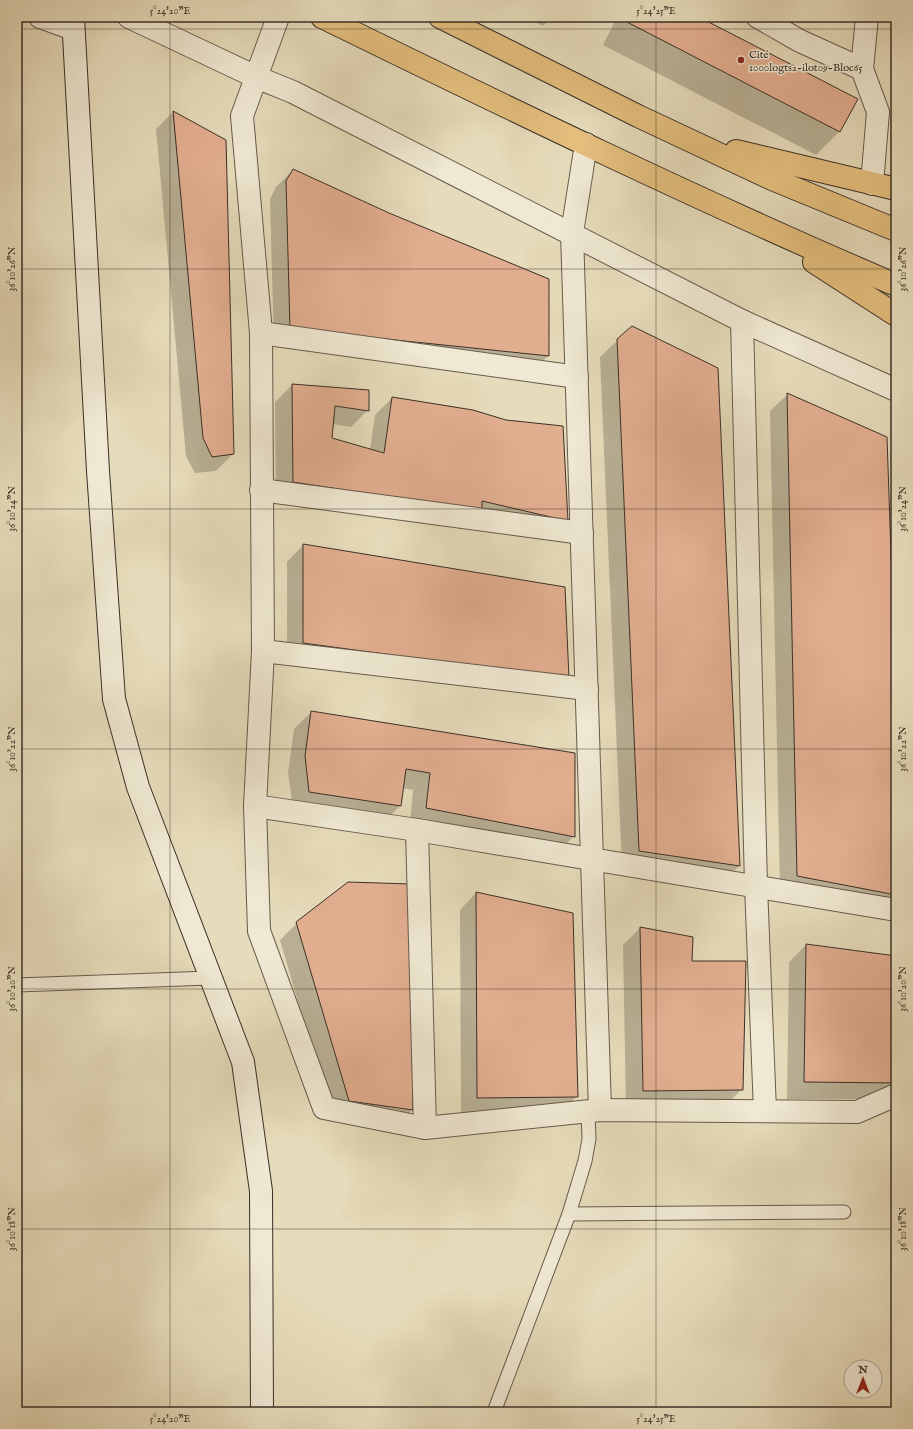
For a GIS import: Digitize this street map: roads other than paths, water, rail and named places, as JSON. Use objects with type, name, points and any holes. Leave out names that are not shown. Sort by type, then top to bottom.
[{"type":"highway","points":[[322,17],[763,228],[896,285]]},
{"type":"highway","points":[[440,17],[638,116],[772,179],[896,230]]},
{"type":"highway","points":[[691,140],[896,189]]},
{"type":"highway","points":[[763,228],[896,315]]},
{"type":"street","points":[[40,17],[73,23],[97,463],[114,699],[138,787],[243,1062],[262,1191],[262,1412]]},
{"type":"street","points":[[129,17],[256,77],[293,92],[742,321],[896,390]]},
{"type":"street","points":[[278,17],[242,116],[261,333],[262,650],[255,806],[259,931],[324,1108],[425,1128],[594,1111],[765,1110],[857,1112],[896,1095]]},
{"type":"street","points":[[758,17],[800,41],[862,69]]},
{"type":"street","points":[[867,17],[862,69],[878,112],[872,184]]},
{"type":"street","points":[[586,144],[572,233],[592,859],[594,1111]]},
{"type":"street","points":[[742,321],[756,886],[765,1110]]},
{"type":"street","points":[[261,333],[577,377]]},
{"type":"street","points":[[262,490],[582,533]]},
{"type":"street","points":[[262,650],[587,689]]},
{"type":"street","points":[[255,806],[417,830],[896,910]]},
{"type":"street","points":[[417,830],[425,1128]]},
{"type":"lane","points":[[17,985],[210,978]]},
{"type":"lane","points":[[494,1412],[569,1214],[585,1162],[594,1111]]},
{"type":"lane","points":[[569,1214],[844,1212]]},
{"type":"place","name":"Cité 1000logts2-ilot09-Bloc65","points":[[741,60]]}]
